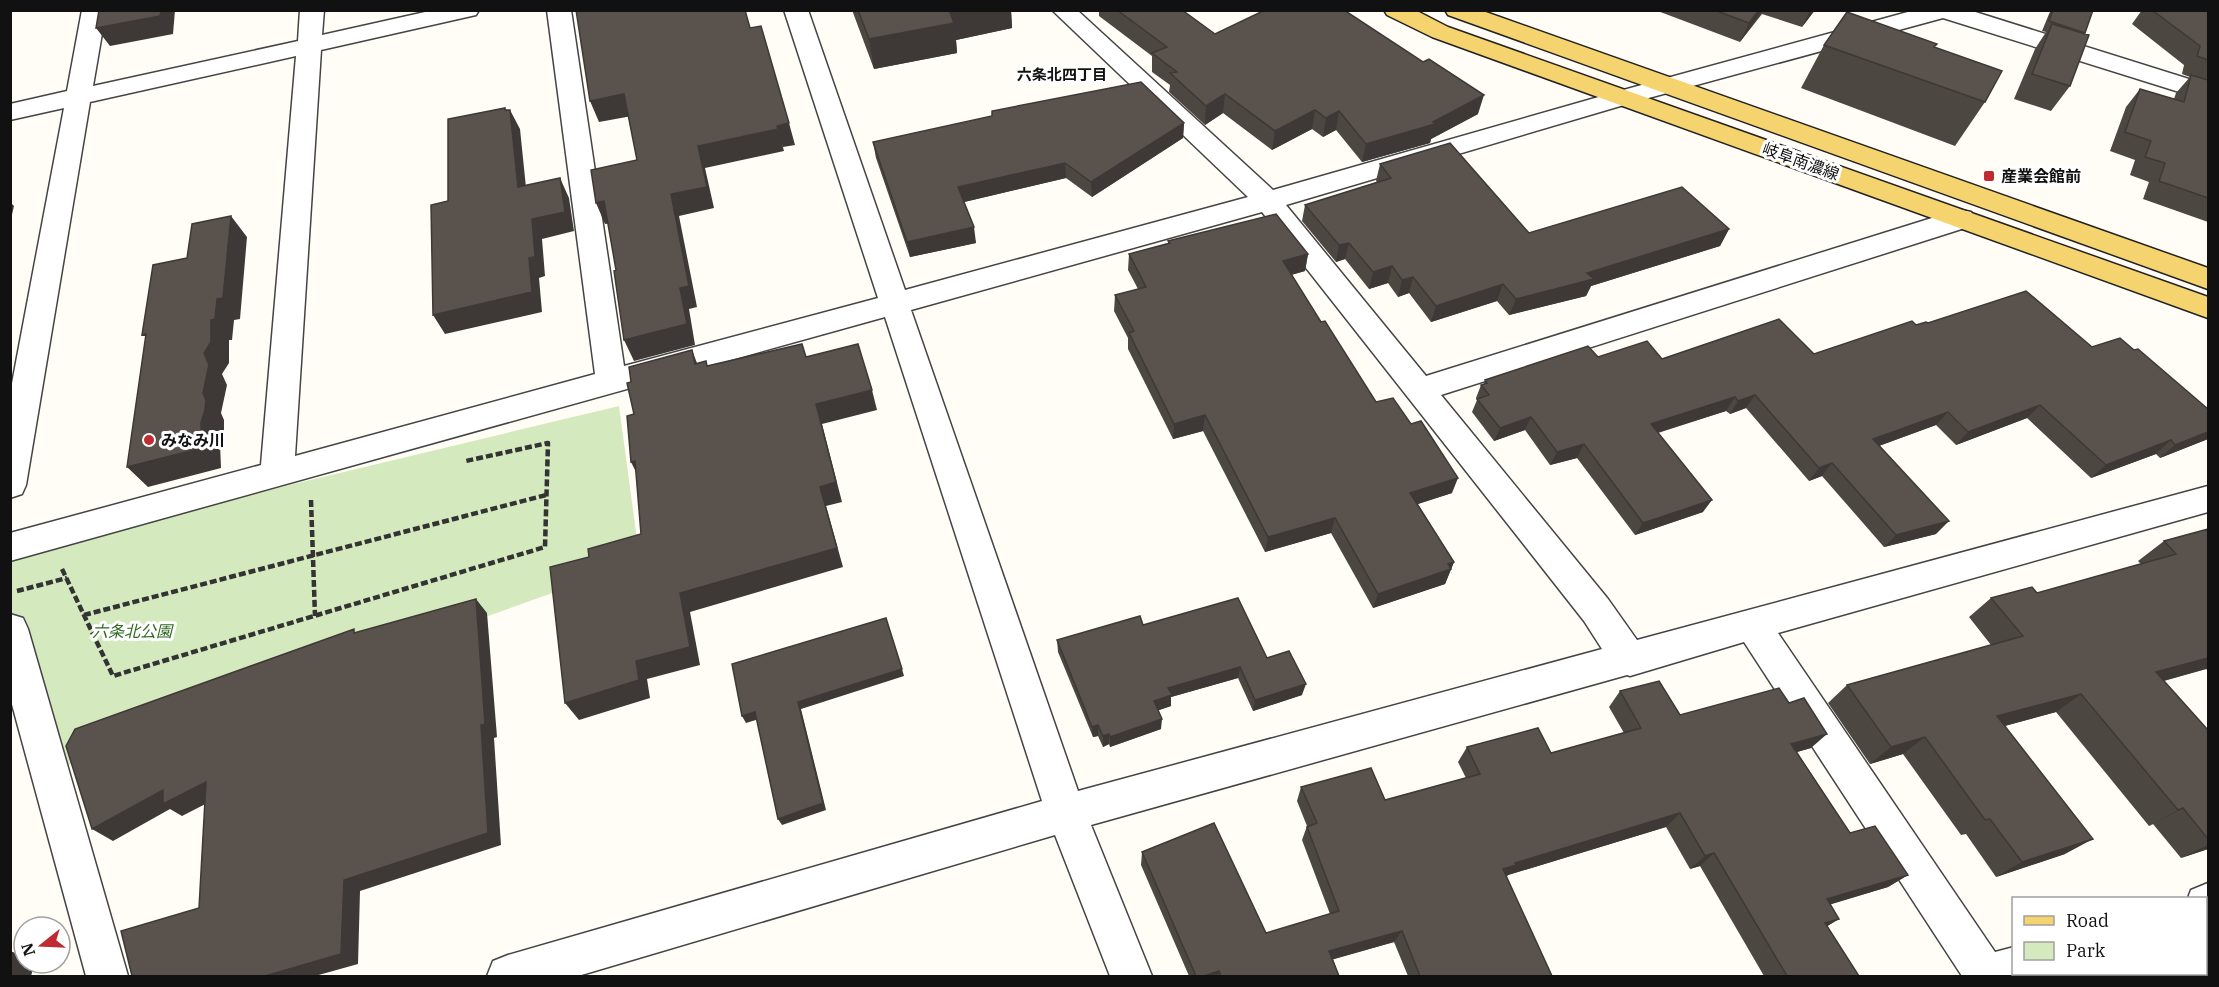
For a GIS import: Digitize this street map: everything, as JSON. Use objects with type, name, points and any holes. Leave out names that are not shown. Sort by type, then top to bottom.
[{"type":"main road","name":"岐阜南濃線","points":[[1395,10],[1440,32],[2208,308]]},
{"type":"main road","name":"岐阜南濃線","points":[[1456,10],[2208,279]]},
{"type":"street","points":[[10,484],[94,10]]},
{"type":"street","points":[[277,474],[312,10]]},
{"type":"street","points":[[10,112],[468,10]]},
{"type":"street","points":[[559,10],[611,381]]},
{"type":"street","points":[[796,10],[1066,813],[1131,976]]},
{"type":"street","points":[[1063,10],[1268,201],[1596,610],[1630,660]]},
{"type":"street","points":[[10,547],[1268,201],[1625,97],[1943,11],[2208,93]]},
{"type":"street","points":[[1420,390],[1961,219]]},
{"type":"street","points":[[508,976],[1066,813],[2205,504]]},
{"type":"street","points":[[1753,625],[1986,976],[2012,968]]},
{"type":"street","points":[[10,629],[107,976]]},
{"type":"path","points":[[59,562],[113,676],[545,547],[548,443],[458,463]]},
{"type":"path","points":[[300,498],[311,495],[315,616]]},
{"type":"path","points":[[84,615],[546,495]]},
{"type":"path","points":[[10,593],[67,578]]},
{"type":"green space","name":"六条北公園","points":[[619,406],[640,562],[54,770],[11,611],[10,552]]},
{"type":"building","points":[[99,10],[161,10],[160,16],[96,28]]},
{"type":"building","points":[[576,10],[745,10],[750,28],[761,26],[789,123],[777,126],[778,129],[698,146],[707,187],[671,194],[689,286],[680,288],[687,324],[624,340],[614,271],[616,270],[604,201],[596,203],[591,170],[637,160],[624,94],[590,101]]},
{"type":"building","points":[[858,10],[949,10],[954,23],[869,39]]},
{"type":"building","points":[[1117,10],[1182,10],[1215,34],[1265,10],[1344,10],[1423,62],[1429,59],[1484,95],[1433,122],[1435,124],[1366,144],[1339,111],[1326,118],[1315,110],[1275,131],[1225,94],[1206,106],[1170,73],[1177,72],[1152,53],[1167,47]]},
{"type":"building","points":[[1714,10],[1759,10],[1749,23]]},
{"type":"building","points":[[2053,10],[2093,10],[2085,33],[2049,21]]},
{"type":"building","points":[[2152,10],[2208,10],[2208,60],[2197,56],[2200,46]]},
{"type":"building","points":[[1847,12],[1937,44],[1934,47],[2002,71],[1985,102],[1824,45]]},
{"type":"building","points":[[2052,24],[2089,35],[2070,86],[2032,74]]},
{"type":"building","points":[[2191,75],[2208,80],[2208,198],[2159,181],[2165,163],[2145,157],[2151,141],[2125,132],[2140,89],[2184,102]]},
{"type":"building","points":[[1141,82],[1184,123],[1091,182],[1065,163],[958,187],[974,227],[907,242],[873,142],[992,116],[992,111]]},
{"type":"building","points":[[505,108],[505,110],[510,110],[518,187],[560,178],[565,212],[532,219],[535,257],[529,258],[532,292],[433,315],[431,205],[448,201],[448,119]]},
{"type":"building","points":[[1450,143],[1529,233],[1682,187],[1729,229],[1587,273],[1594,279],[1516,299],[1503,284],[1436,306],[1413,277],[1402,280],[1392,266],[1373,272],[1349,243],[1339,245],[1305,205],[1391,178],[1380,164]]},
{"type":"building","points":[[1276,214],[1308,254],[1283,261],[1321,322],[1325,321],[1376,402],[1393,398],[1411,424],[1421,421],[1458,478],[1410,493],[1454,562],[1448,564],[1451,569],[1378,594],[1335,518],[1268,537],[1205,415],[1174,424],[1129,333],[1134,331],[1115,295],[1146,287],[1129,254],[1170,243],[1168,241]]},
{"type":"building","points":[[231,216],[223,298],[217,299],[215,319],[211,320],[211,342],[204,353],[209,365],[203,393],[206,400],[201,423],[202,448],[127,467],[146,334],[142,335],[153,265],[187,258],[192,224]]},
{"type":"building","points":[[2026,291],[2092,347],[2120,338],[2134,350],[2138,349],[2208,409],[2208,432],[2175,445],[2171,440],[2106,465],[2040,405],[1968,432],[1948,412],[1873,439],[1949,521],[1896,535],[1832,463],[1819,468],[1755,395],[1738,401],[1735,397],[1651,424],[1712,500],[1643,523],[1584,444],[1557,452],[1531,417],[1500,428],[1477,399],[1489,395],[1481,385],[1487,383],[1485,380],[1588,346],[1598,357],[1647,341],[1662,359],[1779,319],[1814,354],[1912,321],[1916,325],[1928,323]]},
{"type":"building","points":[[802,344],[806,357],[858,344],[872,390],[816,404],[836,482],[820,487],[837,548],[680,593],[690,647],[636,661],[639,680],[565,703],[550,567],[589,557],[588,549],[641,534],[635,461],[631,462],[627,416],[634,414],[627,383],[631,382],[629,367],[692,350],[695,364],[706,361],[707,366]]},
{"type":"building","points":[[2208,529],[2208,658],[2156,672],[2208,730],[2208,839],[2183,808],[2178,810],[2081,694],[1997,716],[2093,839],[2022,862],[1990,819],[1985,820],[1925,737],[1891,747],[1847,685],[2023,636],[1991,598],[2032,587],[2037,593],[2176,554],[2164,541]]},
{"type":"building","points":[[1238,598],[1267,658],[1289,651],[1306,684],[1255,700],[1240,667],[1168,688],[1172,695],[1154,701],[1162,719],[1110,737],[1109,734],[1103,736],[1098,725],[1092,727],[1057,640],[1140,616],[1143,625]]},
{"type":"building","points":[[476,599],[485,724],[481,725],[488,833],[344,880],[341,954],[265,976],[132,976],[121,931],[199,908],[206,782],[163,804],[163,790],[92,829],[66,746],[75,729],[354,629],[354,633]]},
{"type":"building","points":[[886,618],[902,669],[798,702],[823,803],[778,819],[755,712],[742,716],[732,664]]},
{"type":"building","points":[[1659,681],[1680,715],[1779,688],[1789,703],[1804,698],[1827,734],[1791,744],[1850,833],[1875,826],[1908,875],[1827,899],[1839,919],[1825,923],[1859,976],[1787,976],[1714,853],[1705,856],[1680,813],[1515,863],[1516,865],[1503,869],[1552,976],[1420,976],[1402,931],[1329,951],[1339,976],[1221,976],[1219,971],[1196,976],[1142,852],[1214,823],[1266,933],[1339,911],[1307,827],[1317,823],[1301,787],[1371,768],[1385,800],[1480,774],[1467,747],[1538,728],[1551,753],[1641,728],[1620,691]]},
{"type":"building","points":[[2207,963],[2208,976],[2170,976],[2207,975]]},
{"type":"place","name":"産業会館前","points":[[1989,176]]},
{"type":"place","name":"みなみ川","points":[[149,440]]},
{"type":"district","name":"六条北四丁目","points":[[1062,74]]}]
